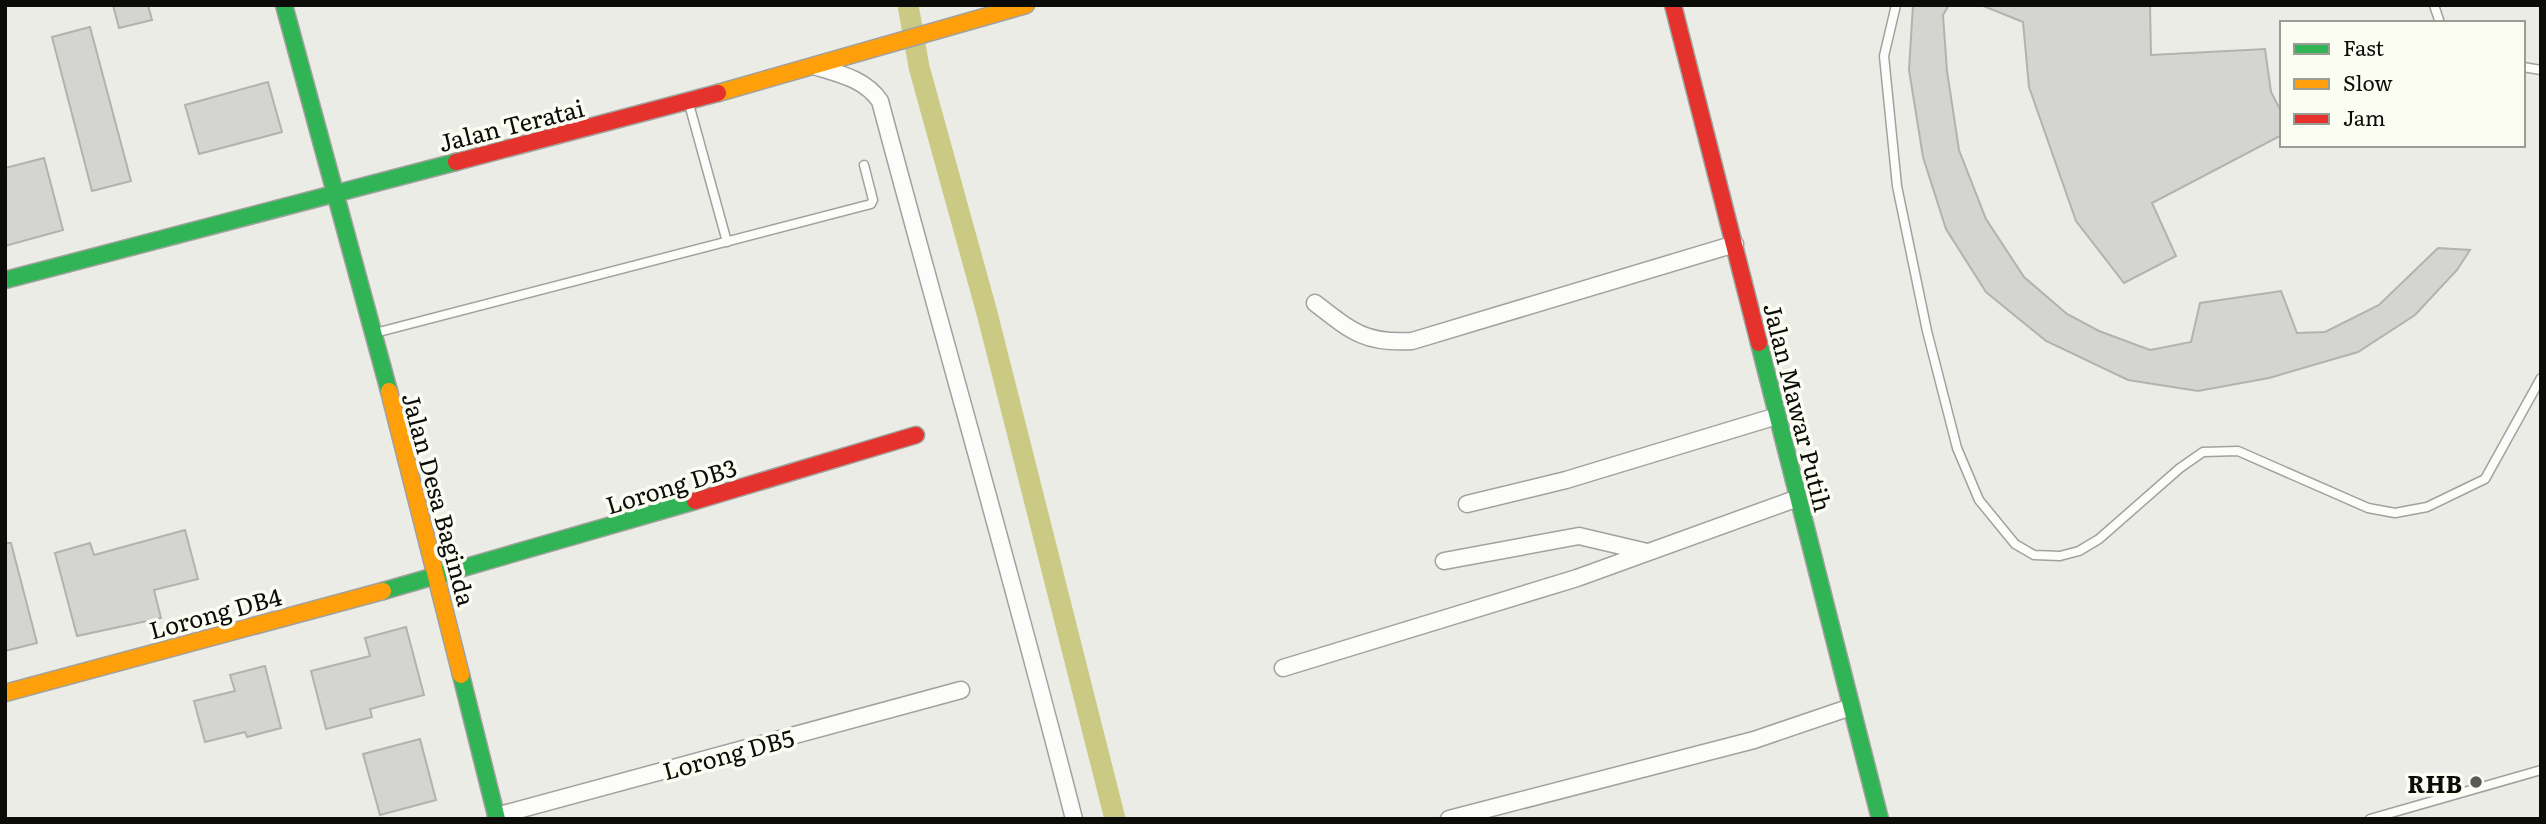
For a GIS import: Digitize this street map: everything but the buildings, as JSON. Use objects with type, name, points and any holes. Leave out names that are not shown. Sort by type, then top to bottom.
[{"type":"street","name":"Jalan Desa Baginda","points":[[284,5],[437,574],[496,818]]},
{"type":"street","name":"Jalan Teratai","points":[[5,280],[334,192],[688,102],[1026,5]]},
{"type":"street","name":"Jalan Mawar Putih","points":[[1673,5],[1880,819]]},
{"type":"street","points":[[812,65],[848,76],[871,88],[880,101],[1074,819]]},
{"type":"street","points":[[1315,303],[1351,331],[1369,340],[1412,341],[1735,244]]},
{"type":"street","points":[[1468,504],[1566,480],[1777,416]]},
{"type":"street","name":"Lorong DB3","points":[[437,574],[526,552],[916,435]]},
{"type":"street","points":[[1283,668],[1577,578],[1798,498]]},
{"type":"street","points":[[1444,561],[1579,536],[1647,552]]},
{"type":"street","name":"Lorong DB4","points":[[5,693],[437,574]]},
{"type":"street","name":"Lorong DB5","points":[[496,818],[961,690]]},
{"type":"street","points":[[1449,819],[1754,740],[1851,707]]},
{"type":"lane","points":[[1896,5],[1884,56],[1898,186],[1927,331],[1961,459],[1979,500],[2015,544],[2035,555],[2060,556],[2079,551],[2099,539],[2180,468],[2203,452],[2238,451],[2368,508],[2395,513],[2427,507],[2485,480],[2541,378]]},
{"type":"lane","points":[[688,102],[727,242]]},
{"type":"lane","points":[[373,333],[871,204],[873,200],[864,165]]},
{"type":"lane","points":[[2370,819],[2541,770]]},
{"type":"waterway","points":[[908,5],[919,67],[987,313],[1115,819]]},
{"type":"traffic: fast","points":[[284,5],[389,391]]},
{"type":"traffic: fast","points":[[5,280],[456,162]]},
{"type":"traffic: fast","points":[[1759,343],[1880,819]]},
{"type":"traffic: fast","points":[[383,591],[695,501]]},
{"type":"traffic: fast","points":[[461,675],[497,819]]},
{"type":"traffic: slow","points":[[718,93],[1026,5]]},
{"type":"traffic: slow","points":[[389,391],[461,675]]},
{"type":"traffic: slow","points":[[5,693],[383,591]]},
{"type":"traffic: jam","points":[[1673,5],[1759,343]]},
{"type":"traffic: jam","points":[[456,162],[718,93]]},
{"type":"traffic: jam","points":[[695,501],[916,435]]},
{"type":"place","name":"RHB","points":[[2476,782]]}]
